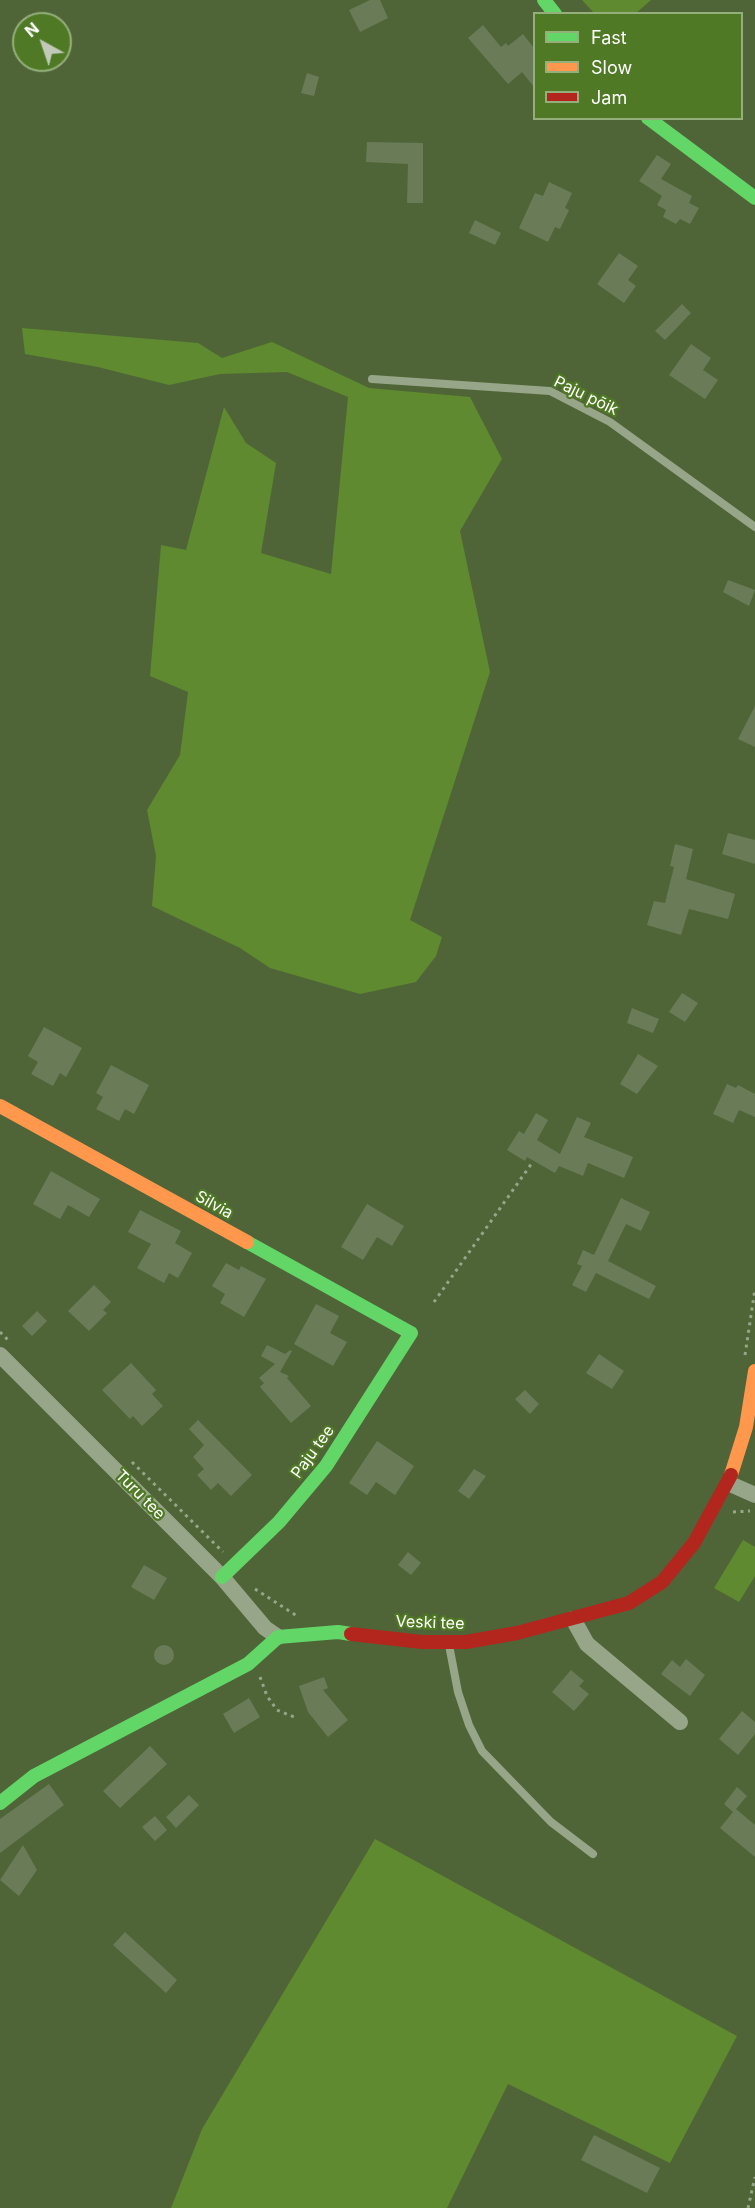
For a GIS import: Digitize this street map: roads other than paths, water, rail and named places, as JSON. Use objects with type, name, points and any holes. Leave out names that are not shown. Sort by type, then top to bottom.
[{"type":"street","points":[[544,0],[553,12]]},
{"type":"street","points":[[651,120],[755,198]]},
{"type":"street","name":"Silvia","points":[[0,1106],[411,1333]]},
{"type":"street","name":"Paju tee","points":[[222,1577],[279,1522],[326,1466],[411,1333]]},
{"type":"street","name":"Turu tee","points":[[0,1355],[222,1577],[265,1628],[278,1637]]},
{"type":"street","name":"Veski tee","points":[[278,1637],[338,1632],[422,1642],[449,1642],[517,1633],[629,1603],[662,1582],[694,1544],[728,1483],[746,1427],[755,1371]]},
{"type":"street","points":[[728,1483],[755,1496]]},
{"type":"street","points":[[573,1619],[587,1644],[680,1722]]},
{"type":"street","points":[[0,1803],[34,1776],[254,1658],[278,1637]]},
{"type":"lane","name":"Paju põik","points":[[372,379],[550,391],[610,422],[755,528]]},
{"type":"lane","points":[[449,1642],[458,1692],[469,1725],[482,1751],[551,1822],[593,1854]]}]
